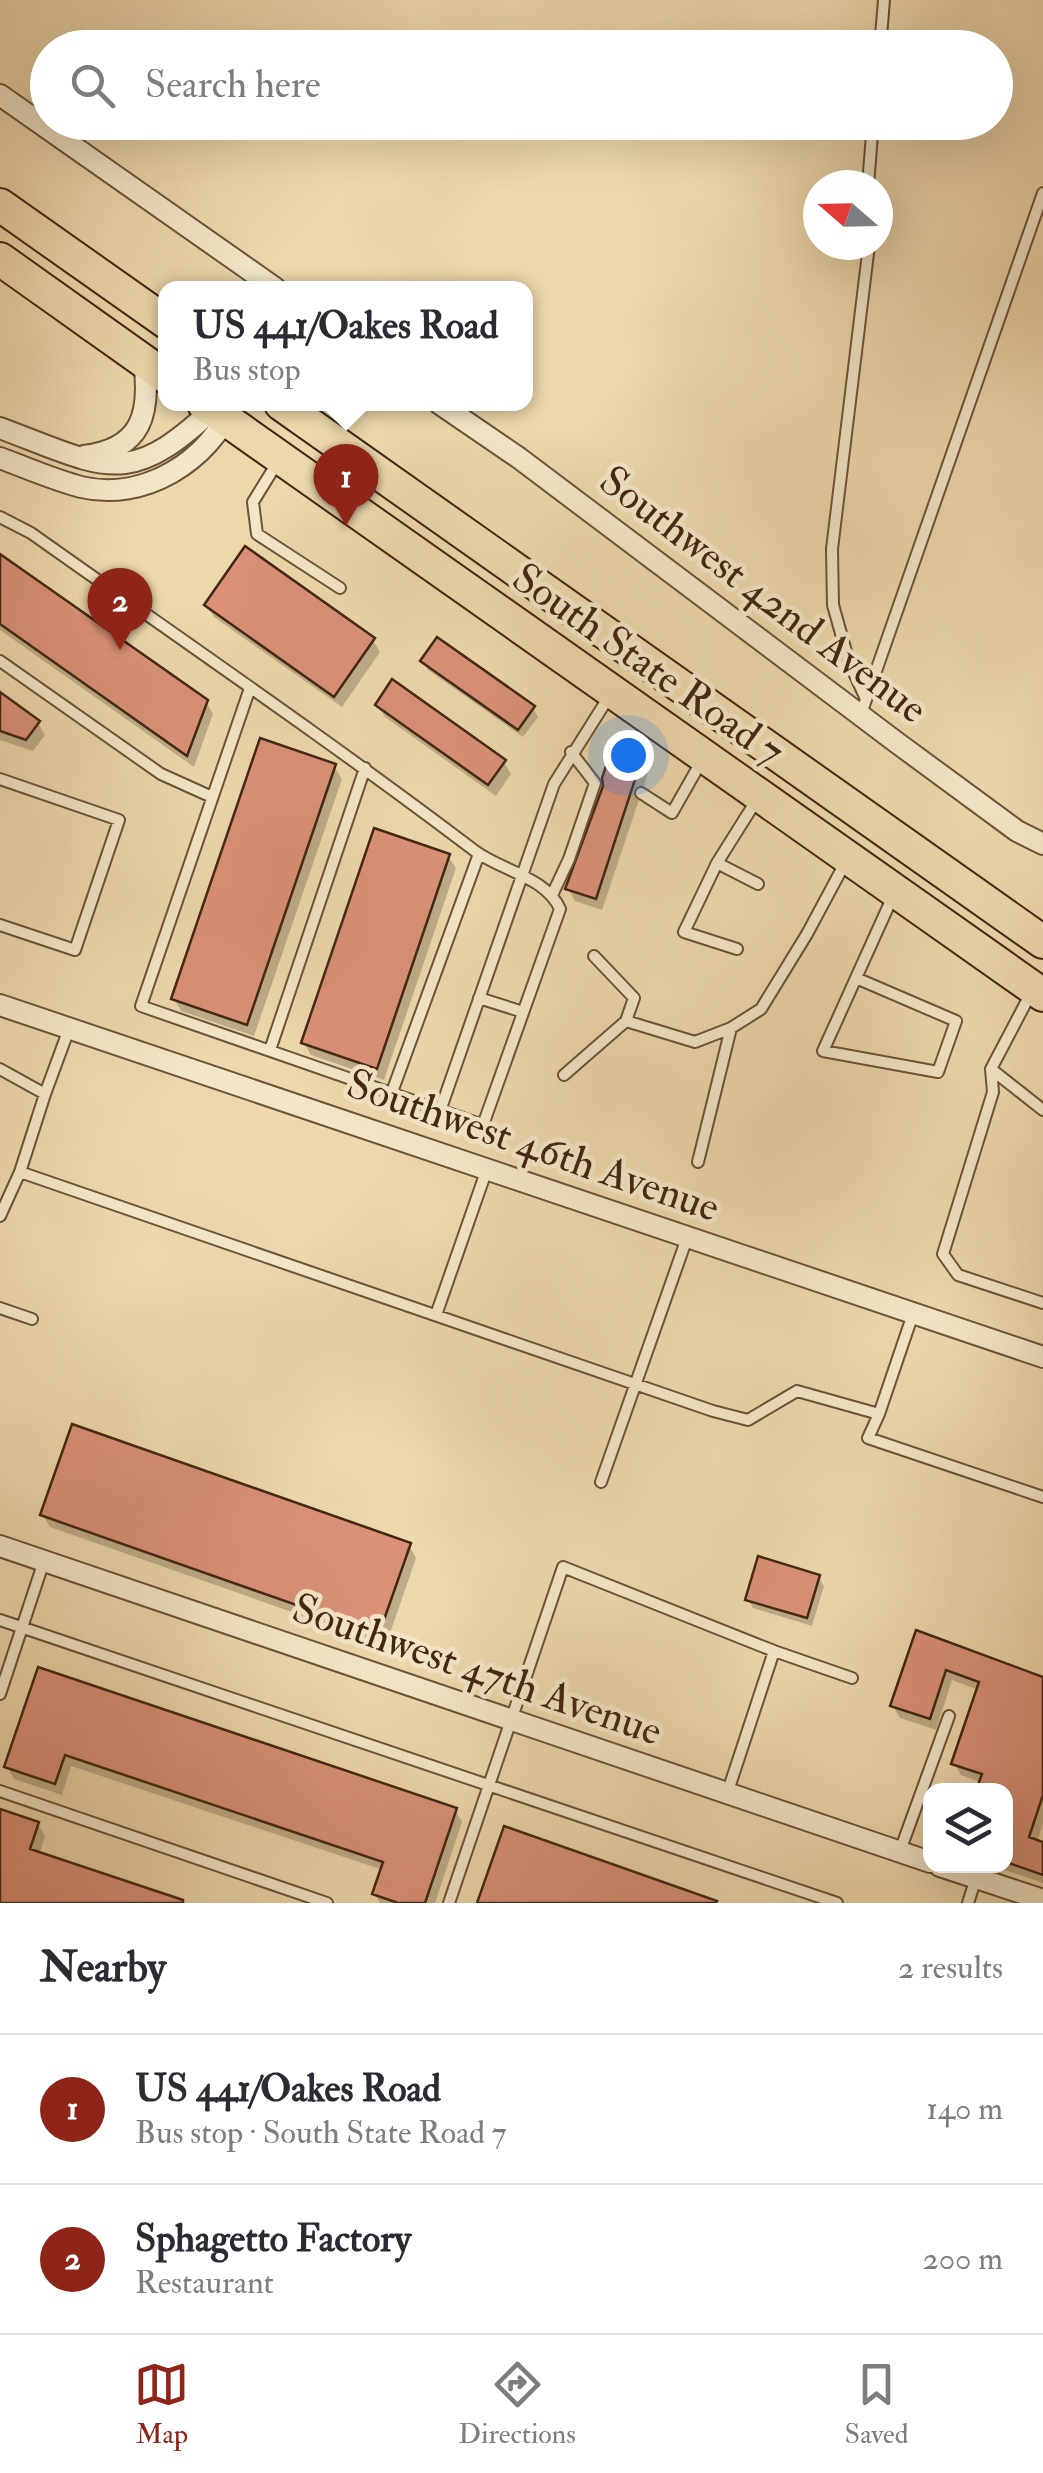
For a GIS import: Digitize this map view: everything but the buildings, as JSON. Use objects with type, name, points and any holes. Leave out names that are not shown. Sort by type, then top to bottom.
[{"type":"main road","points":[[0,205],[158,316]]},
{"type":"main road","points":[[0,260],[155,369]]},
{"type":"main road","name":"South State Road 7","points":[[223,411],[280,458],[704,757],[1040,987]]},
{"type":"main road","name":"South State Road 7","points":[[291,411],[1043,942]]},
{"type":"main road","points":[[612,692],[644,683],[692,693]]},
{"type":"street","points":[[0,95],[30,116]]},
{"type":"street","points":[[64,140],[265,281]]},
{"type":"street","points":[[77,457],[105,453],[132,436],[145,408],[147,385],[155,369]]},
{"type":"street","points":[[0,428],[77,457],[120,466],[140,461],[184,437],[215,411]]},
{"type":"street","points":[[0,458],[84,488],[125,490],[158,480],[194,458],[218,411]]},
{"type":"street","name":"Southwest 42nd Avenue","points":[[450,411],[864,707],[1017,830],[1043,844]]},
{"type":"street","name":"Southwest 46th Avenue","points":[[0,1005],[1043,1357]]},
{"type":"street","name":"Southwest 47th Avenue","points":[[0,1546],[923,1860]]},
{"type":"street","points":[[961,1873],[1043,1900]]},
{"type":"lane","points":[[882,30],[884,0]]},
{"type":"lane","points":[[869,170],[872,140]]},
{"type":"lane","points":[[864,707],[1043,193]]},
{"type":"lane","points":[[864,707],[833,606],[832,549],[867,260]]},
{"type":"lane","points":[[280,458],[253,502],[258,534],[340,588]]},
{"type":"lane","points":[[0,517],[31,532],[365,768],[479,854],[553,892],[560,908],[483,1124],[141,1006],[250,688]]},
{"type":"lane","points":[[0,660],[161,774],[212,797]]},
{"type":"lane","points":[[441,1108],[554,784],[612,692]]},
{"type":"lane","points":[[553,892],[569,860],[595,783],[572,752]]},
{"type":"lane","points":[[640,793],[672,813],[704,757]]},
{"type":"lane","points":[[270,1050],[365,768]]},
{"type":"lane","points":[[0,779],[119,820],[75,950],[0,925]]},
{"type":"lane","points":[[736,949],[684,932],[717,863],[760,796]]},
{"type":"lane","points":[[392,1092],[479,854]]},
{"type":"lane","points":[[626,1021],[695,1042],[731,1028],[761,1009],[848,858]]},
{"type":"lane","points":[[717,863],[758,884]]},
{"type":"lane","points":[[856,978],[956,1021],[938,1072],[823,1051],[895,891]]},
{"type":"lane","points":[[564,1076],[626,1021],[634,998],[594,956]]},
{"type":"lane","points":[[1040,987],[992,1069],[993,1092],[942,1254],[958,1276],[1043,1303]]},
{"type":"lane","points":[[479,998],[523,1012]]},
{"type":"lane","points":[[698,1162],[731,1028]]},
{"type":"lane","points":[[0,1217],[20,1172],[69,1029]]},
{"type":"lane","points":[[0,1069],[45,1094]]},
{"type":"lane","points":[[992,1069],[1043,1110]]},
{"type":"lane","points":[[436,1315],[487,1170]]},
{"type":"lane","points":[[20,1172],[748,1420],[796,1391],[879,1414]]},
{"type":"lane","points":[[601,1482],[687,1237]]},
{"type":"lane","points":[[0,1308],[32,1318]]},
{"type":"lane","points":[[913,1313],[868,1438],[1043,1497]]},
{"type":"lane","points":[[0,1694],[44,1561]]},
{"type":"lane","points":[[449,1903],[563,1568],[852,1678]]},
{"type":"lane","points":[[0,1620],[837,1903]]},
{"type":"lane","points":[[727,1794],[774,1651]]},
{"type":"lane","points":[[900,1852],[949,1716]]},
{"type":"lane","points":[[0,1791],[327,1903]]},
{"type":"lane","points":[[968,1903],[976,1878]]},
{"type":"place","name":"US 441/Oakes Road","points":[[346,526]]},
{"type":"place","name":"Sphagetto Factory","points":[[120,650]]}]
